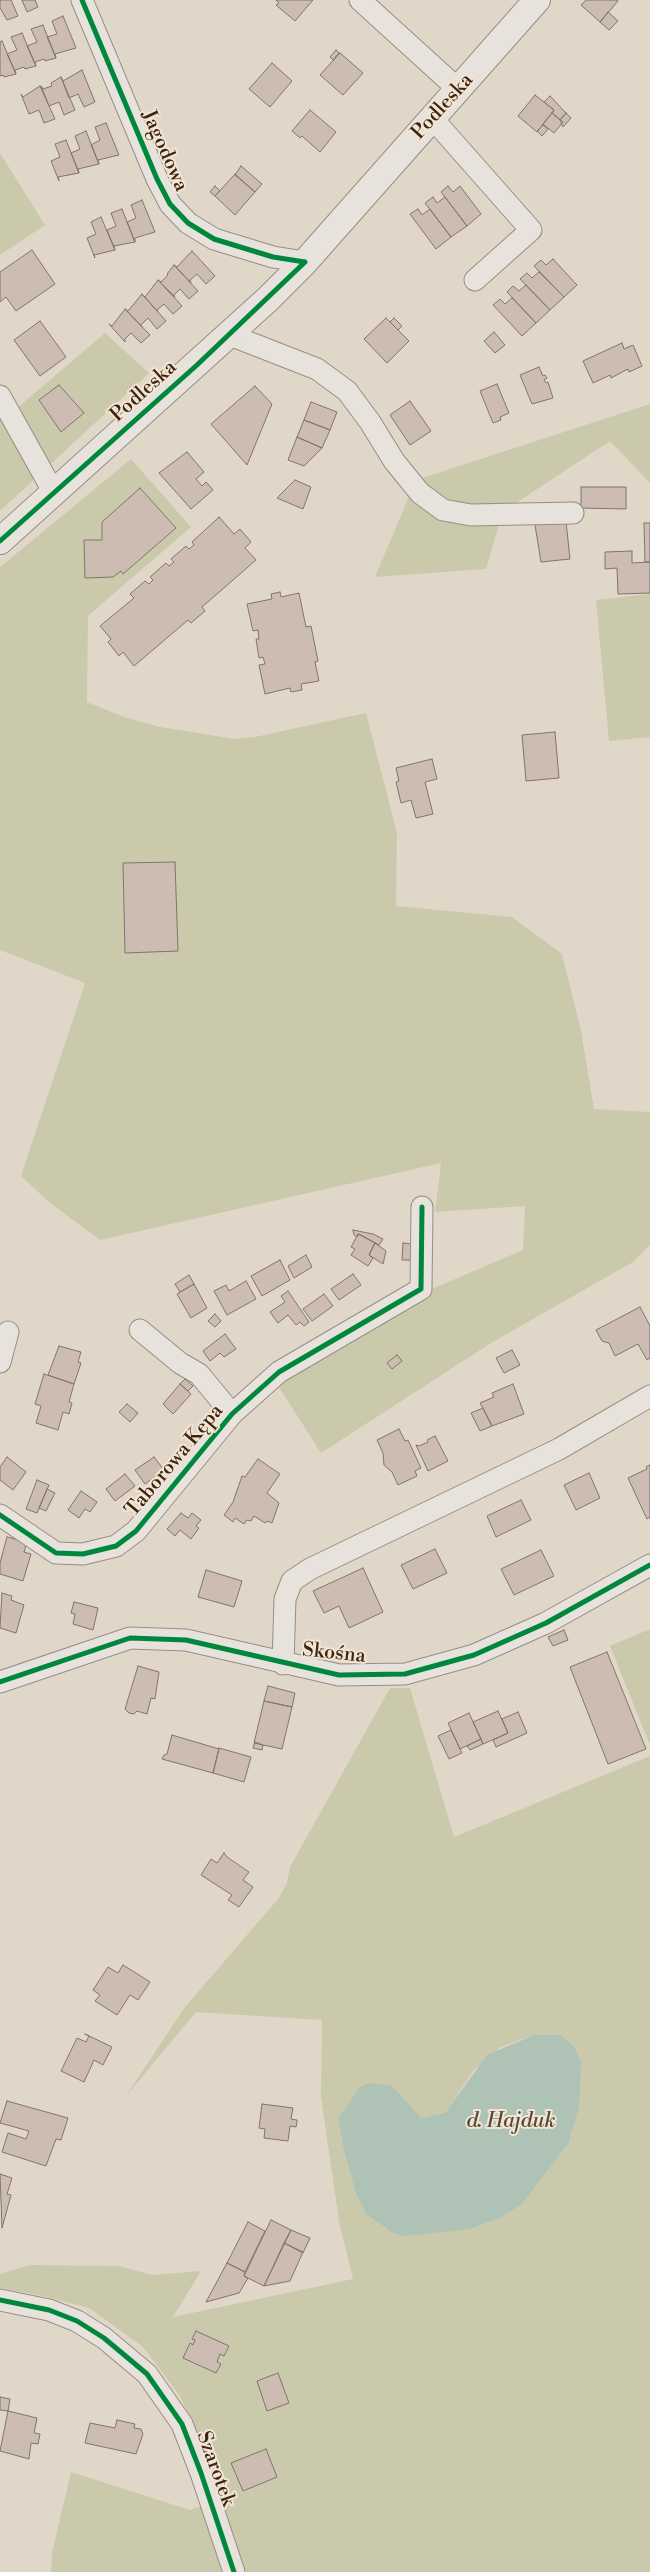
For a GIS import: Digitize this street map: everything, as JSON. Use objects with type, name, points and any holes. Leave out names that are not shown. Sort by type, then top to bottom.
[{"type":"street","name":"Jagodowa","points":[[82,0],[157,178],[170,204],[188,223],[214,239],[273,257],[305,262]]},
{"type":"street","points":[[360,0],[459,90]]},
{"type":"street","name":"Podleska","points":[[0,541],[230,335],[305,262],[537,0]]},
{"type":"street","points":[[433,119],[531,230],[475,280]]},
{"type":"street","points":[[230,335],[317,369],[347,391],[370,422],[394,461],[420,492],[443,510],[471,514],[573,513]]},
{"type":"street","points":[[0,396],[54,492]]},
{"type":"street","name":"Taborowa Kępa","points":[[0,1515],[56,1552],[83,1554],[116,1546],[136,1531],[232,1414],[279,1372],[421,1288],[422,1207]]},
{"type":"street","name":"Taborowa Kępa","points":[[140,1330],[180,1363],[199,1374],[232,1414]]},
{"type":"street","points":[[0,1362],[8,1332]]},
{"type":"street","name":"Skośna","points":[[283,1664],[285,1599],[292,1581],[310,1569],[559,1449],[650,1396]]},
{"type":"street","name":"Skośna","points":[[0,1682],[130,1638],[186,1640],[283,1664],[339,1674],[405,1674],[474,1655],[546,1624],[650,1565]]},
{"type":"street","name":"Szarotek","points":[[0,2300],[49,2310],[77,2321],[104,2338],[146,2374],[182,2424],[213,2507],[234,2572]]},
{"type":"shaded area","points":[[0,153],[45,225],[0,255]]},
{"type":"shaded area","points":[[105,333],[149,373],[0,511],[0,418],[16,409]]},
{"type":"shaded area","points":[[650,404],[650,483],[610,441],[516,503],[499,524],[486,569],[375,577],[416,480]]},
{"type":"shaded area","points":[[131,459],[191,527],[88,616],[87,702],[124,717],[160,727],[235,739],[255,737],[366,713],[397,833],[396,906],[512,917],[562,954],[581,1031],[594,1109],[650,1112],[650,1245],[633,1262],[491,1343],[321,1453],[277,1384],[427,1291],[523,1250],[525,1206],[435,1212],[441,1163],[100,1240],[49,1202],[21,1176],[85,983],[0,950],[0,567]]},
{"type":"shaded area","points":[[650,594],[650,737],[609,741],[596,600]]},
{"type":"shaded area","points":[[650,1629],[650,1742],[649,1743],[610,1646]]},
{"type":"shaded area","points":[[390,1688],[410,1688],[454,1837],[650,1756],[650,2572],[246,2572],[208,2458],[180,2396],[143,2347],[89,2308],[39,2295],[0,2288],[0,2274],[30,2265],[119,2266],[152,2275],[201,2271],[173,2317],[353,2279],[339,2221],[321,2097],[322,2020],[196,2012],[126,2096],[185,2007],[278,1899],[287,1883],[290,1867]],"holes":[[[534,2035],[560,2035],[521,2205],[500,2218],[470,2229],[355,2191],[343,2147],[338,2119],[407,2104],[421,2118],[445,2113],[474,2070],[501,2047]]]},
{"type":"shaded area","points":[[71,2472],[190,2510],[201,2506],[223,2572],[51,2572],[52,2553]]},
{"type":"water","name":"d. Hajduk","points":[[534,2035],[560,2035],[574,2047],[581,2062],[579,2107],[568,2144],[521,2205],[500,2218],[470,2229],[404,2236],[392,2232],[366,2214],[355,2191],[343,2147],[338,2119],[360,2087],[368,2083],[392,2086],[421,2118],[445,2113],[487,2055]]},
{"type":"building","points":[[0,0],[11,0],[18,16],[7,20],[0,8]]},
{"type":"building","points":[[22,0],[35,0],[38,7],[27,12]]},
{"type":"building","points":[[276,0],[313,0],[295,21],[276,5],[279,3]]},
{"type":"building","points":[[586,0],[618,1],[600,22],[581,5]]},
{"type":"building","points":[[608,12],[618,21],[609,30],[600,22]]},
{"type":"building","points":[[63,16],[76,48],[55,54],[56,58],[47,37],[57,34],[52,21]]},
{"type":"building","points":[[43,25],[56,58],[35,62],[36,66],[27,46],[37,42],[31,29]]},
{"type":"building","points":[[22,33],[36,66],[15,70],[16,74],[7,54],[17,50],[11,37]]},
{"type":"building","points":[[2,41],[16,74],[4,77],[3,75],[0,76],[0,42]]},
{"type":"building","points":[[336,50],[339,53],[333,60],[330,57]]},
{"type":"building","points":[[340,53],[363,73],[343,95],[320,75]]},
{"type":"building","points":[[272,63],[292,81],[270,107],[249,89]]},
{"type":"building","points":[[82,70],[95,102],[84,107],[78,94],[69,98],[61,77],[63,81]]},
{"type":"building","points":[[61,77],[75,110],[64,115],[59,102],[49,106],[41,86],[43,89],[52,86],[51,83]]},
{"type":"building","points":[[40,86],[55,119],[44,123],[39,110],[29,114],[21,94],[23,97]]},
{"type":"building","points":[[535,95],[554,110],[537,132],[518,116]]},
{"type":"building","points":[[550,96],[566,113],[560,120],[552,113],[554,110],[544,102]]},
{"type":"building","points":[[310,110],[336,132],[320,152],[302,136],[300,138],[292,131]]},
{"type":"building","points":[[552,113],[563,122],[554,133],[543,124]]},
{"type":"building","points":[[566,113],[571,118],[563,127],[560,120]]},
{"type":"building","points":[[106,123],[119,155],[98,160],[99,164],[91,145],[100,140],[95,127]]},
{"type":"building","points":[[543,125],[548,129],[542,136],[537,131]]},
{"type":"building","points":[[86,131],[99,164],[78,169],[79,173],[71,153],[80,149],[75,136]]},
{"type":"building","points":[[66,140],[79,173],[58,177],[59,181],[51,161],[60,157],[55,144]]},
{"type":"building","points":[[241,166],[262,184],[255,192],[235,175]]},
{"type":"building","points":[[235,174],[255,192],[235,215],[215,196]]},
{"type":"building","points":[[215,186],[220,191],[215,196],[210,192]]},
{"type":"building","points":[[448,186],[453,192],[460,186],[481,214],[467,226],[441,192]]},
{"type":"building","points":[[433,197],[437,203],[445,197],[467,226],[451,237],[425,203]]},
{"type":"building","points":[[142,200],[155,232],[135,238],[135,242],[127,222],[136,218],[131,205]]},
{"type":"building","points":[[122,209],[135,242],[114,246],[115,250],[107,230],[116,226],[111,213]]},
{"type":"building","points":[[418,209],[422,215],[430,209],[451,237],[436,249],[410,214]]},
{"type":"building","points":[[101,217],[115,250],[94,255],[95,258],[87,238],[96,234],[91,222]]},
{"type":"building","points":[[32,250],[55,284],[16,311],[6,297],[0,302],[0,272]]},
{"type":"building","points":[[192,251],[215,276],[206,284],[197,274],[190,280],[191,283],[174,265],[177,267]]},
{"type":"building","points":[[553,259],[577,285],[564,297],[534,266],[541,260],[546,265]]},
{"type":"building","points":[[174,265],[198,291],[189,299],[180,289],[174,295],[175,297],[158,280],[161,282]]},
{"type":"building","points":[[539,272],[564,297],[550,310],[520,279],[527,273],[532,278]]},
{"type":"building","points":[[158,280],[182,306],[173,314],[164,304],[157,310],[158,312],[142,294],[145,297]]},
{"type":"building","points":[[526,285],[550,310],[536,323],[507,292],[513,286],[519,291]]},
{"type":"building","points":[[142,294],[166,321],[157,329],[148,318],[141,325],[142,327],[125,309],[128,311]]},
{"type":"building","points":[[512,298],[536,323],[522,336],[493,305],[500,299],[505,304]]},
{"type":"building","points":[[125,309],[150,335],[141,343],[131,333],[125,339],[125,342],[109,324],[112,326]]},
{"type":"building","points":[[386,318],[409,341],[387,363],[364,339]]},
{"type":"building","points":[[394,318],[402,326],[398,330],[390,322]]},
{"type":"building","points":[[40,321],[66,357],[40,376],[14,340]]},
{"type":"building","points":[[494,332],[505,345],[495,353],[484,341]]},
{"type":"building","points":[[622,343],[624,349],[633,345],[642,366],[629,372],[628,369],[611,378],[610,375],[593,383],[583,361]]},
{"type":"building","points":[[539,367],[543,376],[545,375],[547,378],[544,380],[546,383],[548,382],[553,398],[532,404],[520,375]]},
{"type":"building","points":[[497,384],[509,413],[500,417],[501,420],[493,423],[480,391]]},
{"type":"building","points":[[59,385],[84,413],[61,432],[39,400]]},
{"type":"building","points":[[255,386],[272,404],[247,465],[211,424]]},
{"type":"building","points":[[410,401],[431,431],[410,445],[390,415]]},
{"type":"building","points":[[311,402],[337,412],[330,430],[304,420]]},
{"type":"building","points":[[304,420],[330,430],[322,448],[297,437]]},
{"type":"building","points":[[297,437],[322,448],[304,466],[288,460]]},
{"type":"building","points":[[187,452],[204,472],[196,479],[202,486],[206,482],[213,490],[191,509],[159,473]]},
{"type":"building","points":[[295,480],[311,487],[303,509],[277,498]]},
{"type":"building","points":[[581,487],[626,487],[626,509],[581,508]]},
{"type":"building","points":[[140,488],[176,528],[123,574],[121,571],[113,577],[85,578],[84,540],[102,540],[102,522]]},
{"type":"building","points":[[219,517],[234,534],[240,529],[251,542],[245,548],[256,560],[202,607],[205,611],[191,623],[188,620],[134,666],[123,652],[119,656],[108,642],[111,639],[100,626],[134,598],[130,594],[145,581],[149,584],[153,580],[150,577],[166,563],[169,566],[174,562],[171,559],[186,546],[189,549],[194,545],[192,542]]},
{"type":"building","points":[[566,521],[570,559],[541,562],[535,525]]},
{"type":"building","points":[[644,523],[650,523],[650,562],[645,562]]},
{"type":"building","points":[[632,551],[632,563],[650,562],[650,593],[618,594],[617,568],[605,569],[605,552]]},
{"type":"building","points":[[280,592],[281,597],[299,593],[306,627],[311,626],[318,661],[315,662],[319,681],[301,684],[302,690],[291,692],[290,688],[265,694],[259,665],[265,664],[263,657],[259,658],[256,639],[259,639],[258,630],[253,631],[247,604],[272,599],[271,594]]},
{"type":"building","points":[[555,732],[559,778],[526,781],[522,735]]},
{"type":"building","points":[[432,759],[437,779],[425,782],[433,814],[416,818],[411,800],[401,803],[396,782],[399,781],[396,768]]},
{"type":"building","points":[[175,862],[178,951],[125,953],[123,863]]},
{"type":"building","points":[[353,1230],[373,1234],[383,1239],[379,1245],[359,1234],[357,1237],[354,1235]]},
{"type":"building","points":[[358,1234],[375,1243],[369,1255],[373,1258],[368,1266],[351,1255],[355,1249],[351,1247]]},
{"type":"building","points":[[375,1243],[386,1251],[383,1264],[369,1255]]},
{"type":"building","points":[[403,1243],[412,1244],[412,1260],[402,1260]]},
{"type":"building","points":[[306,1255],[312,1267],[294,1278],[288,1266]]},
{"type":"building","points":[[280,1260],[290,1280],[262,1296],[251,1276]]},
{"type":"building","points":[[353,1274],[361,1285],[339,1300],[331,1289]]},
{"type":"building","points":[[189,1275],[194,1284],[180,1292],[175,1284]]},
{"type":"building","points":[[246,1281],[256,1299],[227,1315],[214,1291],[226,1285],[229,1291]]},
{"type":"building","points":[[194,1284],[207,1308],[191,1318],[177,1294]]},
{"type":"building","points":[[288,1291],[309,1322],[304,1326],[300,1322],[296,1325],[288,1315],[278,1323],[270,1312],[285,1302],[281,1296]]},
{"type":"building","points":[[324,1294],[333,1306],[312,1321],[303,1309]]},
{"type":"building","points":[[640,1307],[650,1326],[650,1358],[647,1360],[638,1344],[615,1356],[609,1343],[602,1341],[596,1330]]},
{"type":"building","points":[[215,1314],[221,1321],[215,1327],[208,1321]]},
{"type":"building","points":[[225,1334],[236,1349],[224,1357],[220,1353],[210,1361],[203,1351]]},
{"type":"building","points":[[59,1346],[81,1352],[78,1362],[81,1363],[74,1384],[48,1375]]},
{"type":"building","points":[[512,1350],[520,1365],[504,1373],[496,1358]]},
{"type":"building","points":[[397,1355],[402,1361],[392,1369],[387,1363]]},
{"type":"building","points":[[44,1374],[74,1384],[69,1402],[72,1403],[69,1414],[63,1412],[58,1430],[36,1423],[41,1406],[35,1404]]},
{"type":"building","points":[[185,1379],[193,1386],[188,1391],[180,1384]]},
{"type":"building","points":[[180,1384],[191,1394],[173,1414],[163,1404]]},
{"type":"building","points":[[513,1384],[524,1414],[492,1426],[480,1403],[494,1397],[492,1393]]},
{"type":"building","points":[[127,1404],[138,1413],[130,1422],[119,1412]]},
{"type":"building","points":[[483,1408],[492,1426],[480,1431],[471,1413]]},
{"type":"building","points":[[399,1429],[405,1441],[408,1440],[421,1468],[415,1471],[417,1476],[398,1485],[392,1472],[384,1465],[383,1453],[377,1440]]},
{"type":"building","points":[[435,1436],[448,1461],[428,1471],[416,1445],[419,1446],[428,1442],[427,1440]]},
{"type":"building","points":[[7,1457],[26,1472],[13,1490],[0,1480],[0,1467]]},
{"type":"building","points":[[154,1457],[164,1470],[145,1484],[135,1470]]},
{"type":"building","points":[[258,1459],[280,1474],[267,1493],[279,1503],[272,1523],[267,1521],[265,1523],[254,1516],[251,1521],[247,1520],[244,1524],[235,1518],[233,1522],[224,1515],[233,1502],[242,1476],[245,1477]]},
{"type":"building","points":[[650,1465],[650,1517],[647,1519],[628,1478],[647,1469],[646,1467]]},
{"type":"building","points":[[589,1473],[600,1498],[576,1510],[564,1485]]},
{"type":"building","points":[[125,1474],[135,1486],[115,1501],[106,1489]]},
{"type":"building","points":[[37,1480],[49,1485],[37,1513],[26,1509]]},
{"type":"building","points":[[47,1489],[55,1493],[46,1511],[39,1508]]},
{"type":"building","points":[[81,1491],[97,1502],[90,1512],[85,1509],[79,1518],[68,1510]]},
{"type":"building","points":[[521,1500],[531,1520],[496,1537],[487,1516]]},
{"type":"building","points":[[181,1513],[188,1518],[192,1513],[201,1520],[196,1526],[199,1528],[191,1539],[180,1530],[175,1536],[167,1529]]},
{"type":"building","points":[[7,1537],[27,1542],[24,1552],[31,1554],[23,1581],[0,1574],[0,1563]]},
{"type":"building","points":[[435,1549],[447,1573],[413,1589],[401,1565]]},
{"type":"building","points":[[541,1550],[554,1576],[514,1595],[501,1569]]},
{"type":"building","points":[[363,1568],[383,1612],[349,1628],[339,1606],[324,1613],[313,1591]]},
{"type":"building","points":[[206,1570],[242,1581],[234,1607],[198,1597]]},
{"type":"building","points":[[2,1593],[12,1596],[11,1600],[24,1605],[16,1633],[0,1628]]},
{"type":"building","points":[[74,1602],[98,1608],[93,1630],[73,1624],[75,1614],[71,1613]]},
{"type":"building","points":[[564,1630],[568,1640],[553,1646],[548,1637]]},
{"type":"building","points":[[607,1652],[646,1749],[608,1764],[570,1667]]},
{"type":"building","points":[[138,1666],[159,1672],[155,1699],[151,1698],[147,1714],[137,1711],[134,1714],[129,1713],[125,1709]]},
{"type":"building","points":[[268,1686],[295,1693],[292,1707],[264,1701]]},
{"type":"building","points":[[264,1701],[292,1707],[282,1749],[254,1743]]},
{"type":"building","points":[[498,1711],[508,1733],[483,1744],[473,1722]]},
{"type":"building","points":[[518,1712],[527,1733],[496,1747],[493,1740],[508,1733],[502,1719]]},
{"type":"building","points":[[469,1713],[481,1739],[460,1749],[448,1723]]},
{"type":"building","points":[[451,1730],[462,1753],[449,1759],[438,1736]]},
{"type":"building","points":[[172,1735],[219,1749],[213,1773],[162,1759],[167,1754]]},
{"type":"building","points":[[481,1739],[483,1744],[470,1750],[467,1746]]},
{"type":"building","points":[[255,1742],[263,1745],[262,1750],[253,1748]]},
{"type":"building","points":[[219,1748],[251,1757],[244,1782],[213,1773]]},
{"type":"building","points":[[224,1853],[249,1872],[243,1880],[253,1887],[239,1907],[228,1900],[232,1895],[201,1875],[211,1859],[217,1863]]},
{"type":"building","points":[[123,1965],[150,1982],[138,2000],[130,1995],[117,2015],[95,2001],[100,1995],[93,1990],[108,1967],[118,1973]]},
{"type":"building","points":[[85,2034],[112,2047],[103,2065],[94,2060],[84,2082],[61,2071],[77,2038],[86,2042],[89,2036]]},
{"type":"building","points":[[7,2101],[68,2118],[61,2140],[56,2139],[46,2166],[2,2152],[8,2133],[26,2139],[29,2131],[0,2123]]},
{"type":"building","points":[[262,2104],[293,2108],[291,2119],[297,2120],[297,2122],[296,2127],[290,2126],[288,2141],[264,2138],[265,2129],[259,2128]]},
{"type":"building","points":[[0,2174],[12,2178],[7,2194],[11,2195],[2,2228]]},
{"type":"building","points":[[271,2220],[291,2230],[264,2286],[244,2276]]},
{"type":"building","points":[[248,2222],[265,2231],[245,2272],[227,2263]]},
{"type":"building","points":[[291,2230],[310,2238],[303,2253],[284,2243]]},
{"type":"building","points":[[284,2243],[303,2252],[290,2281],[264,2286]]},
{"type":"building","points":[[227,2263],[245,2272],[244,2276],[248,2278],[239,2293],[206,2302]]},
{"type":"building","points":[[196,2331],[229,2346],[224,2356],[220,2354],[217,2362],[221,2364],[216,2373],[183,2358],[190,2343],[193,2345],[195,2340],[192,2339]]},
{"type":"building","points":[[278,2373],[289,2403],[267,2411],[257,2381]]},
{"type":"building","points":[[0,2397],[10,2399],[8,2411],[0,2410]]},
{"type":"building","points":[[8,2411],[37,2418],[34,2433],[40,2434],[38,2444],[31,2443],[29,2459],[0,2451]]},
{"type":"building","points":[[117,2420],[135,2424],[134,2428],[141,2429],[143,2434],[136,2454],[85,2443],[90,2423],[115,2428]]},
{"type":"building","points":[[266,2449],[277,2477],[243,2491],[231,2463]]},
{"type":"cycle path","points":[[82,0],[157,179],[170,204],[188,223],[214,239],[273,257],[305,262]]},
{"type":"cycle path","points":[[0,541],[197,365],[305,262]]},
{"type":"cycle path","points":[[0,1515],[56,1553],[83,1554],[116,1546],[136,1531],[232,1414],[279,1372],[421,1289],[422,1207]]},
{"type":"cycle path","points":[[0,1682],[130,1638],[186,1640],[339,1675],[405,1674],[474,1655],[546,1623],[650,1565]]},
{"type":"cycle path","points":[[0,2300],[49,2310],[77,2321],[104,2338],[147,2374],[182,2424],[201,2473],[234,2572]]}]
